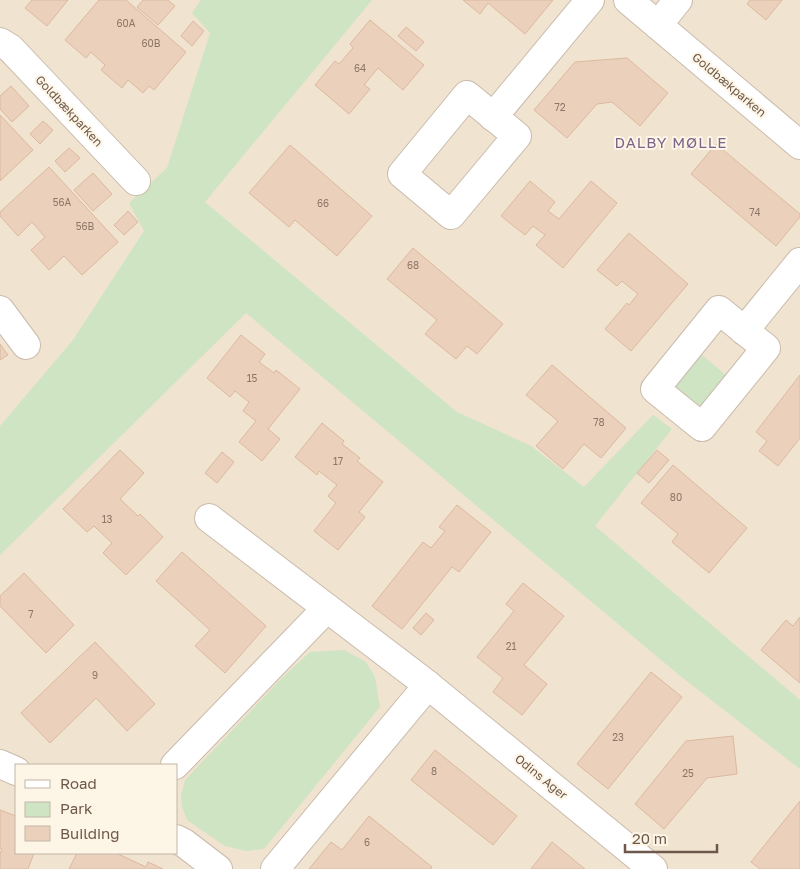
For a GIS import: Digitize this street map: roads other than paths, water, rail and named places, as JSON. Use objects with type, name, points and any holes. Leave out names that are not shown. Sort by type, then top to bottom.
[{"type":"street","points":[[494,117],[590,0]]},
{"type":"street","name":"Goldbækparken","points":[[628,0],[800,145]]},
{"type":"street","points":[[658,25],[678,0]]},
{"type":"street","name":"Goldbækparken","points":[[0,42],[10,48],[136,181]]},
{"type":"street","points":[[744,331],[800,262]]},
{"type":"street","points":[[0,310],[26,345]]},
{"type":"street","name":"Odins Ager","points":[[209,518],[428,685],[653,869]]},
{"type":"street","points":[[176,764],[327,608]]},
{"type":"street","points":[[275,869],[428,685]]},
{"type":"street","points":[[0,764],[15,770]]},
{"type":"street","points":[[178,840],[218,869]]},
{"type":"district","name":"DALBY MØLLE","points":[[671,143]]}]
